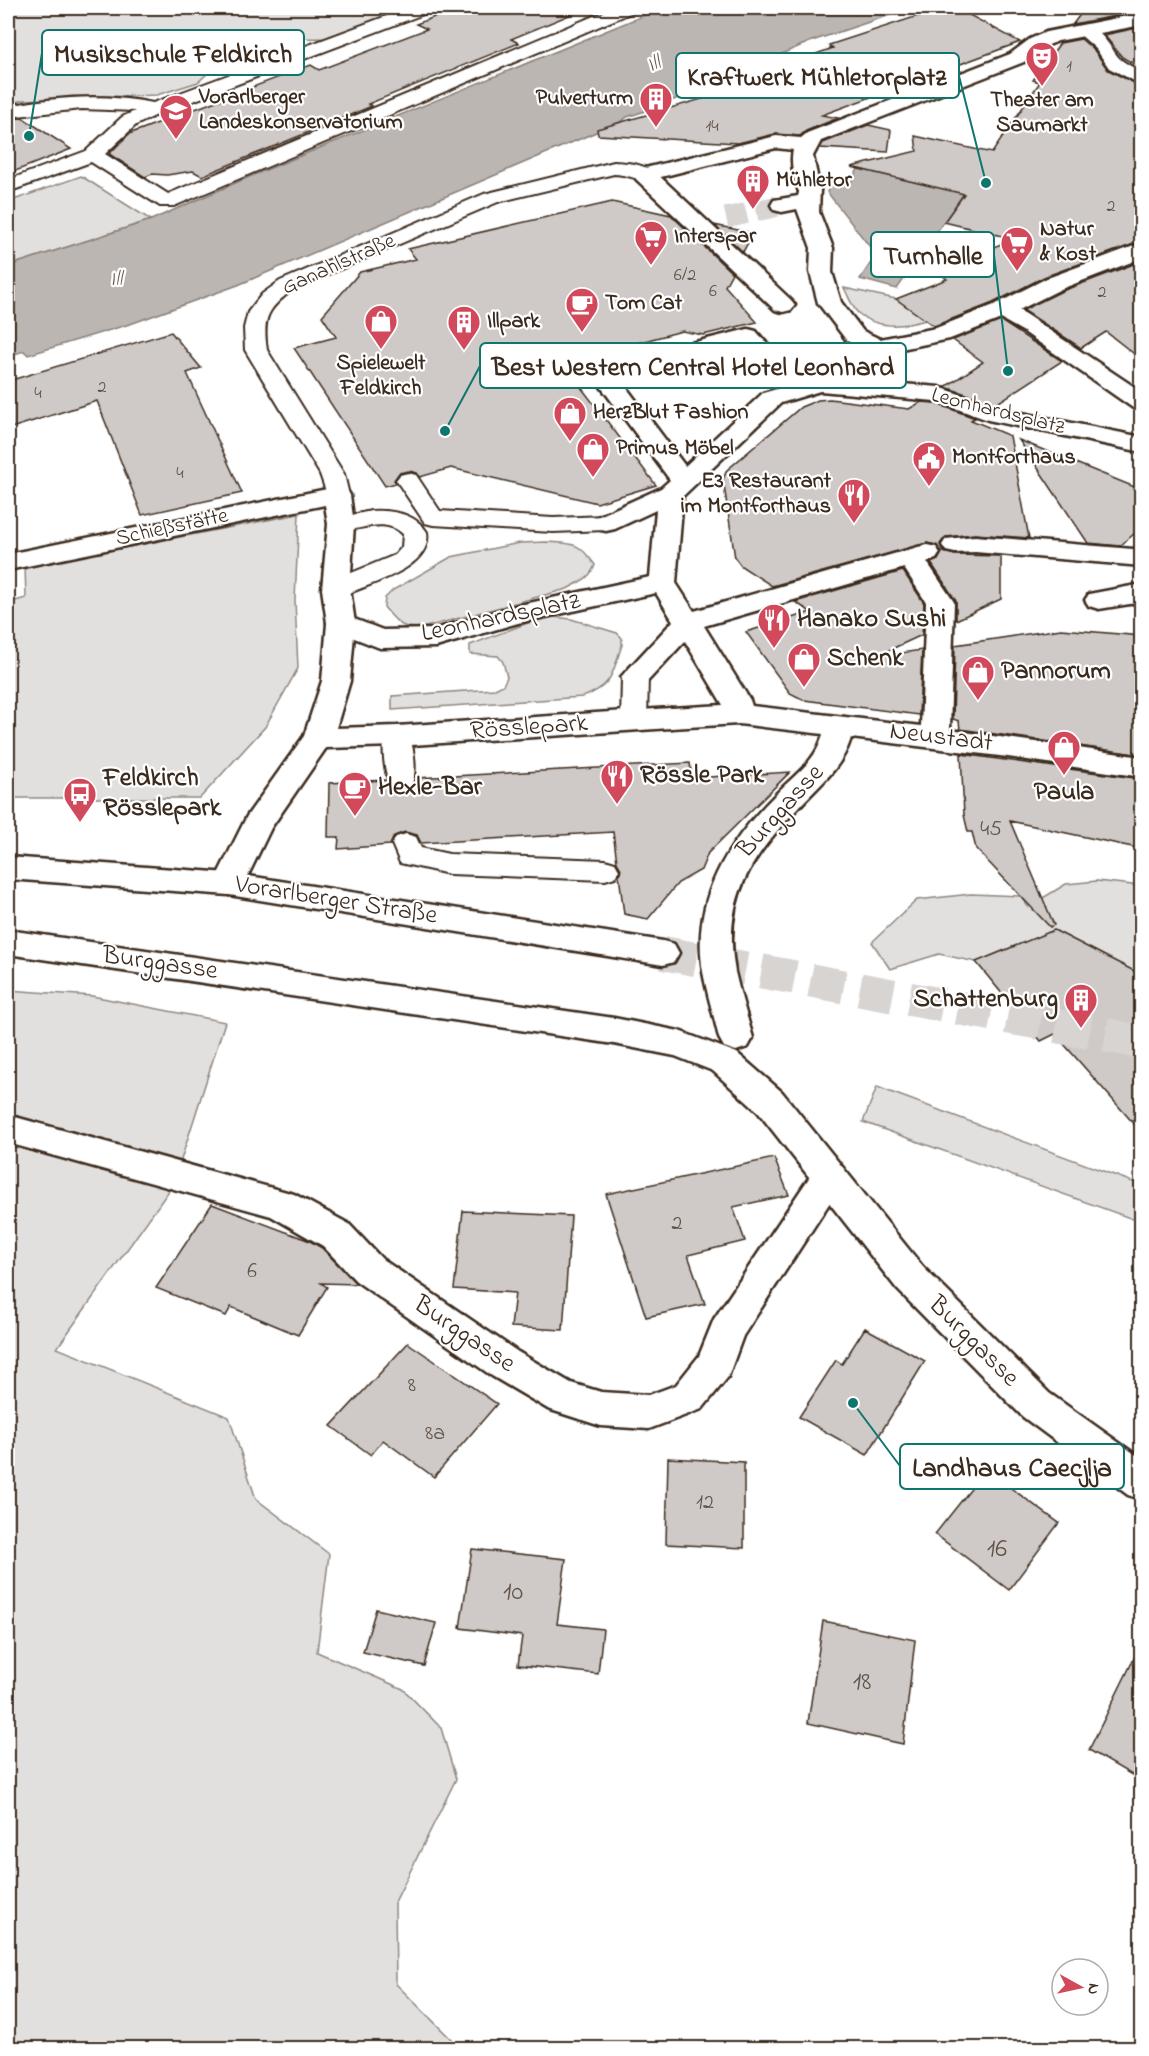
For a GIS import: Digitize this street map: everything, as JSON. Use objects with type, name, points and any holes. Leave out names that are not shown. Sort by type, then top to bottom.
[{"type":"street","points":[[1142,19],[1053,36],[1037,43],[1017,58],[814,137],[805,145],[801,153],[809,195],[808,212],[822,248],[821,272],[830,303],[855,336],[877,347],[942,334],[1053,284],[1142,250]]},
{"type":"street","points":[[645,175],[776,142],[805,145]]},
{"type":"street","points":[[645,175],[783,305]]},
{"type":"street","points":[[782,205],[809,195]]},
{"type":"street","points":[[699,225],[726,219]]},
{"type":"street","points":[[1007,306],[1032,327],[1142,403]]},
{"type":"street","points":[[739,714],[736,700],[663,583],[677,487],[602,372],[748,336],[807,388]]},
{"type":"street","name":"Leonhardsplatz","points":[[606,522],[677,487],[772,398],[807,388],[860,368],[877,347]]},
{"type":"street","name":"Leonhardsplatz","points":[[807,388],[939,394],[997,415],[1142,445]]},
{"type":"street","name":"Ganahlstraße","points":[[336,589],[341,524],[337,495]]},
{"type":"street","name":"Schießstätte","points":[[8,562],[337,495]]},
{"type":"street","points":[[955,546],[975,544],[1139,558],[1142,555]]},
{"type":"street","points":[[1066,551],[1092,590],[1142,593]]},
{"type":"street","points":[[635,677],[687,622],[919,556],[940,602],[935,737]]},
{"type":"street","name":"Leonhardsplatz","points":[[341,623],[380,639],[436,638],[515,615],[663,583]]},
{"type":"street","points":[[229,884],[258,824],[318,738],[336,681],[341,623],[336,589]]},
{"type":"street","name":"Neustadt","points":[[739,714],[935,737],[1142,767]]},
{"type":"street","name":"Rösslepark","points":[[318,738],[398,736],[739,714]]},
{"type":"street","name":"Burggasse","points":[[736,1038],[718,964],[717,929],[726,880],[739,856],[758,831],[794,793],[823,768],[835,746],[839,726]]},
{"type":"street","name":"Vorarlberger Straße","points":[[8,868],[229,884],[663,953]]},
{"type":"street","name":"Burggasse","points":[[8,942],[614,1031],[679,1044],[725,1062],[770,1102],[910,1278],[1036,1405],[1142,1482]]},
{"type":"street","name":"Burggasse","points":[[8,1129],[281,1204],[336,1235],[369,1270],[505,1364],[561,1397],[601,1409],[649,1412],[689,1396],[715,1365],[727,1330],[829,1176]]},
{"type":"lane","points":[[8,186],[93,155],[129,121],[154,110],[423,8]]},
{"type":"lane","points":[[93,155],[166,202],[627,8]]},
{"type":"lane","points":[[1085,31],[1102,45],[1115,64],[1142,80]]},
{"type":"lane","points":[[8,111],[52,105],[139,104],[154,110]]},
{"type":"lane","name":"Ganahlstraße","points":[[337,495],[332,474],[256,350],[252,328],[258,310],[271,296],[287,285],[491,198],[615,168],[633,169],[645,175]]},
{"type":"lane","points":[[509,208],[645,175]]},
{"type":"lane","points":[[336,589],[404,560],[413,552],[424,525],[408,480]]},
{"type":"lane","points":[[341,524],[362,519],[387,518],[407,524],[424,525],[554,525],[606,522]]},
{"type":"lane","points":[[634,721],[635,677]]},
{"type":"lane","points":[[398,736],[401,779]]},
{"type":"lane","points":[[406,844],[410,856],[449,864],[605,870]]},
{"type":"shaded area","points":[[8,8],[421,8],[340,38],[246,39],[198,82],[157,95],[23,100],[8,104]]},
{"type":"shaded area","points":[[81,176],[151,220],[8,266],[8,202]]},
{"type":"shaded area","points":[[844,288],[896,299],[926,320],[900,325],[874,322],[858,313]]},
{"type":"shaded area","points":[[299,514],[295,600],[298,668],[265,727],[200,798],[8,798],[8,603],[26,598],[25,567]]},
{"type":"shaded area","points":[[546,542],[575,545],[595,565],[593,570],[584,580],[567,589],[426,627],[406,627],[384,607],[385,598],[393,590],[451,557],[520,543]]},
{"type":"shaded area","points":[[553,617],[571,619],[617,633],[622,638],[622,645],[613,671],[601,688],[583,697],[392,710],[392,696],[495,689],[503,685],[507,677],[503,662],[498,656],[470,654],[470,645],[538,619]]},
{"type":"shaded area","points":[[1097,881],[1141,886],[1141,975],[1054,930],[976,962],[939,954],[890,969],[872,942],[917,900],[971,894],[1021,896],[1028,907],[1066,884]]},
{"type":"shaded area","points":[[8,990],[92,996],[225,1022],[173,1185],[57,1348],[229,1417],[256,1499],[329,1554],[317,1652],[403,1689],[441,1728],[456,1779],[395,1902],[396,1984],[460,2048],[8,2048]]},
{"type":"shaded area","points":[[877,1087],[1141,1185],[1141,1222],[863,1122]]},
{"type":"water","name":"Ill","points":[[662,8],[911,8],[812,41],[657,107],[627,117],[238,285],[133,323],[28,355],[24,351],[8,356],[8,266],[151,220],[256,174]]},
{"type":"water","points":[[858,169],[964,193],[897,289],[860,279],[872,261],[870,247],[827,192],[831,182],[849,186]]},
{"type":"building","points":[[458,8],[584,9],[511,39],[519,43],[368,104],[372,106],[202,176],[193,171],[167,175],[152,174],[145,177],[109,154],[129,134],[311,65],[319,70],[427,29],[416,24]]},
{"type":"building","points":[[1085,8],[1142,8],[1142,11],[1073,24]]},
{"type":"building","points":[[950,9],[957,13],[962,11],[1020,42],[822,115],[838,118],[806,131],[800,136],[775,134],[738,143],[598,135],[597,129],[737,89],[731,84],[833,48],[829,45],[933,11],[937,13]]},
{"type":"building","points":[[1142,27],[1142,69],[1122,57],[1104,35]]},
{"type":"building","points":[[1081,39],[1094,50],[1108,70],[1142,87],[1142,241],[1044,277],[993,303],[934,326],[896,299],[947,279],[934,269],[1015,239],[944,222],[964,194],[851,167],[917,151],[915,136],[992,153],[1040,82],[1033,80],[1060,43]]},
{"type":"building","points":[[23,118],[71,149],[8,174],[8,119]]},
{"type":"building","points":[[868,125],[891,130],[888,152],[820,148],[823,143]]},
{"type":"building","name":"Illpark","points":[[612,202],[671,215],[732,273],[725,286],[757,322],[703,335],[682,331],[637,343],[629,354],[567,369],[656,485],[597,503],[451,468],[420,477],[417,473],[409,471],[399,473],[394,480],[396,483],[385,486],[294,348],[336,337],[322,316],[360,272],[416,259],[408,249]]},
{"type":"building","points":[[714,225],[753,233],[743,252]]},
{"type":"building","points":[[1142,261],[1142,360],[1106,332],[1081,348],[1023,310],[1062,291]]},
{"type":"building","points":[[1001,321],[1062,361],[996,404],[945,387],[983,362],[953,340]]},
{"type":"building","points":[[171,332],[201,368],[187,373],[242,493],[142,515],[97,401],[8,429],[8,381]]},
{"type":"building","name":"Montforthaus","points":[[830,399],[909,409],[921,402],[935,403],[975,418],[971,420],[1010,436],[1029,538],[975,534],[946,537],[940,544],[944,552],[955,555],[1001,556],[1001,599],[956,620],[956,601],[931,563],[938,560],[942,552],[936,545],[927,543],[772,586],[741,566],[735,558],[723,479],[727,470],[801,407],[818,400]]},
{"type":"building","points":[[1019,440],[1142,490],[1142,527],[1120,546],[1088,543]]},
{"type":"building","points":[[903,571],[924,603],[922,635],[885,652],[886,655],[922,650],[919,715],[804,700],[790,693],[746,632],[811,612],[795,602]]},
{"type":"building","points":[[1061,629],[1142,636],[1142,755],[960,729],[959,721],[953,719],[955,645]]},
{"type":"building","points":[[961,754],[1142,779],[1142,849],[1010,821],[1054,925],[1050,927],[976,849],[972,832],[968,832],[964,815]]},
{"type":"building","points":[[690,763],[692,778],[790,772],[708,853],[701,870],[678,883],[648,919],[624,914],[619,875],[621,869],[617,862],[613,832],[421,843],[417,835],[405,832],[394,836],[390,845],[338,849],[339,837],[328,837],[329,783],[386,780],[391,788],[401,790],[411,788],[416,778]]},
{"type":"building","name":"Schattenburg","points":[[1054,930],[1142,975],[1142,1133],[1055,1034],[1041,1041],[976,962]]},
{"type":"building","points":[[774,1158],[789,1195],[733,1207],[745,1241],[688,1255],[705,1304],[646,1317],[606,1194]]},
{"type":"building","points":[[212,1204],[310,1241],[322,1248],[357,1284],[321,1283],[327,1287],[298,1335],[231,1307],[226,1316],[156,1288]]},
{"type":"building","points":[[463,1211],[571,1216],[563,1330],[511,1327],[515,1293],[454,1289]]},
{"type":"building","points":[[865,1328],[925,1361],[867,1455],[799,1417],[836,1360],[842,1364]]},
{"type":"building","points":[[408,1343],[497,1404],[434,1477],[383,1440],[371,1455],[331,1426]]},
{"type":"building","points":[[668,1458],[744,1462],[744,1548],[666,1544]]},
{"type":"building","points":[[986,1470],[1059,1523],[1009,1590],[935,1534]]},
{"type":"building","points":[[472,1549],[566,1559],[557,1624],[603,1629],[598,1674],[518,1665],[522,1636],[460,1628]]},
{"type":"building","points":[[376,1609],[436,1623],[424,1666],[363,1652]]},
{"type":"building","points":[[823,1621],[915,1640],[903,1744],[808,1723]]},
{"type":"building","points":[[1142,1642],[1142,1781],[1089,1750]]},
{"type":"tunnel","points":[[726,218],[782,205]]},
{"type":"tunnel","points":[[663,953],[1142,1042]]},
{"type":"place","name":"Theater am Saumarkt","points":[[1042,87]]},
{"type":"place","name":"Pulverturm","points":[[656,128]]},
{"type":"place","name":"Musikschule Feldkirch","points":[[29,136]]},
{"type":"place","name":"Vorarlberger Landeskonservatorium","points":[[176,140]]},
{"type":"place","name":"Kraftwerk Mühletorplatz","points":[[986,183]]},
{"type":"place","name":"Mühletor","points":[[753,210]]},
{"type":"place","name":"Interspar","points":[[651,266]]},
{"type":"place","name":"Natur & Kost","points":[[1017,272]]},
{"type":"place","name":"Tom Cat","points":[[582,333]]},
{"type":"place","name":"Spielewelt Feldkirch","points":[[381,350]]},
{"type":"place","name":"Illpark","points":[[464,351]]},
{"type":"place","name":"Turnhalle","points":[[1008,371]]},
{"type":"place","name":"Best Western Central Hotel Leonhard","points":[[445,431]]},
{"type":"place","name":"HerzBlut Fashion","points":[[570,442]]},
{"type":"place","name":"Primus Möbel","points":[[593,478]]},
{"type":"place","name":"Montforthaus","points":[[929,487]]},
{"type":"place","name":"E3 Restaurant im Montforthaus","points":[[854,524]]},
{"type":"place","name":"Hanako Sushi","points":[[774,649]]},
{"type":"place","name":"Schenk","points":[[804,688]]},
{"type":"place","name":"Pannorum","points":[[978,701]]},
{"type":"place","name":"Paula","points":[[1064,776]]},
{"type":"place","name":"Rössle Park","points":[[617,805]]},
{"type":"place","name":"Hexle-Bar","points":[[355,817]]},
{"type":"place","name":"Feldkirch Rösslepark","points":[[80,823]]},
{"type":"place","name":"Schattenburg","points":[[1081,1029]]},
{"type":"place","name":"Landhaus Caecjlja","points":[[853,1403]]}]
